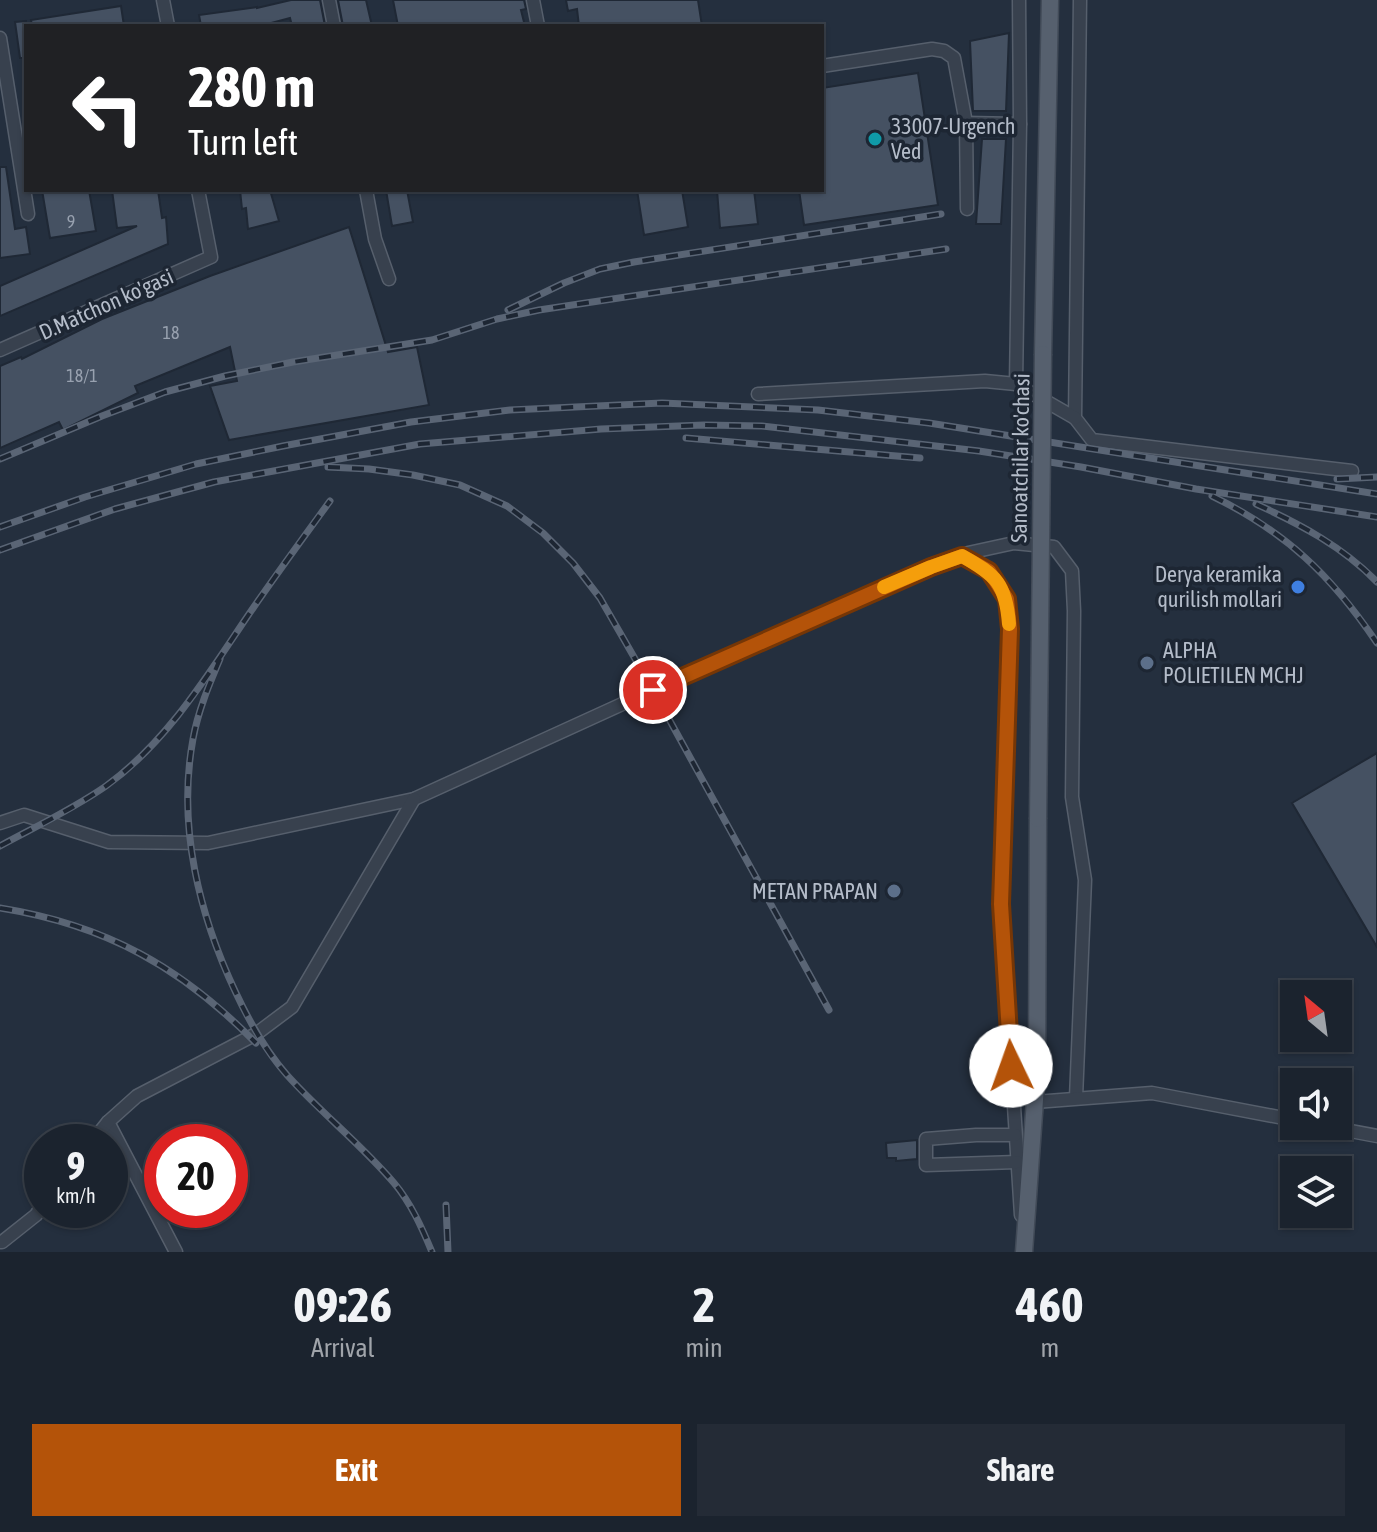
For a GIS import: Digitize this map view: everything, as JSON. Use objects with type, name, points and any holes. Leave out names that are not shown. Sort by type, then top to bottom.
[{"type":"main road","name":"Sanoatchilar ko'chasi","points":[[1024,1252],[1035,1102],[1050,0]]},
{"type":"street","points":[[163,0],[168,24]]},
{"type":"street","points":[[329,0],[334,24]]},
{"type":"street","points":[[533,0],[538,24]]},
{"type":"street","points":[[1016,384],[1019,0]]},
{"type":"street","points":[[1075,418],[1080,0]]},
{"type":"street","points":[[0,38],[24,189]]},
{"type":"street","points":[[824,66],[932,49],[944,51],[954,58],[966,123],[967,209]]},
{"type":"street","points":[[966,123],[1020,124]]},
{"type":"street","points":[[24,192],[28,214]]},
{"type":"street","name":"D.Matchon ko'gasi","points":[[0,350],[211,257],[198,192]]},
{"type":"street","points":[[366,192],[375,239],[389,279]]},
{"type":"street","points":[[758,394],[985,381],[1016,384],[1075,418],[1092,440],[1352,471]]},
{"type":"street","points":[[0,823],[24,815],[109,842],[208,843],[414,799],[931,567],[1014,543],[1054,547],[1072,571],[1072,797],[1085,880],[1076,1098]]},
{"type":"street","points":[[962,556],[989,571],[1007,599],[1010,629],[1001,904],[1024,1252]]},
{"type":"street","points":[[176,1252],[108,1122],[137,1096],[256,1034],[292,1007],[414,799]]},
{"type":"street","points":[[1035,1102],[1152,1093],[1280,1117]]},
{"type":"street","points":[[1352,1131],[1377,1136]]},
{"type":"street","points":[[1015,1135],[926,1139],[925,1152],[926,1165],[1017,1162]]},
{"type":"street","points":[[0,1242],[24,1225]]},
{"type":"building","points":[[291,0],[320,0],[325,24],[292,24],[290,18],[268,24],[201,24],[199,15],[257,8]]},
{"type":"building","points":[[338,0],[366,0],[372,24],[343,24]]},
{"type":"building","points":[[393,0],[524,0],[526,9],[521,10],[524,24],[398,24]]},
{"type":"building","points":[[566,0],[698,0],[702,24],[579,24],[577,9],[568,11]]},
{"type":"building","points":[[121,6],[124,24],[32,24],[31,20]]},
{"type":"building","points":[[26,21],[24,58],[20,58],[15,22]]},
{"type":"building","points":[[1009,33],[1006,111],[973,111],[970,41]]},
{"type":"building","name":"33007-Urgench Ved","points":[[918,73],[938,205],[804,225],[799,192],[824,192],[824,88]]},
{"type":"building","points":[[982,139],[1006,139],[1001,224],[976,224]]},
{"type":"building","points":[[0,167],[6,167],[15,229],[26,227],[30,254],[0,258]]},
{"type":"building","points":[[42,192],[89,192],[96,231],[50,238]]},
{"type":"building","points":[[112,192],[158,192],[162,218],[166,217],[168,244],[0,316],[0,286],[137,226],[117,228]]},
{"type":"building","points":[[240,192],[271,192],[279,221],[248,229],[246,208],[242,209]]},
{"type":"building","points":[[386,192],[407,192],[413,222],[392,226]]},
{"type":"building","points":[[637,192],[682,192],[688,227],[644,235]]},
{"type":"building","points":[[717,192],[754,192],[758,224],[720,228]]},
{"type":"building","points":[[349,227],[388,352],[417,347],[429,405],[229,440],[210,386],[237,381],[230,347],[135,386],[138,393],[63,430],[59,422],[0,448],[0,366],[22,359],[102,319],[210,276]]},
{"type":"building","points":[[1377,753],[1377,947],[1292,803]]},
{"type":"building","points":[[917,1140],[917,1159],[896,1161],[896,1158],[887,1158],[886,1143]]},
{"type":"railway","points":[[508,310],[600,269],[941,214]]},
{"type":"railway","points":[[0,459],[165,392],[225,376],[432,340],[497,319],[539,310],[946,249]]},
{"type":"railway","points":[[0,527],[85,497],[196,464],[411,422],[510,410],[662,403],[818,410],[929,423],[1377,494]]},
{"type":"railway","points":[[0,550],[115,509],[214,482],[420,444],[601,429],[704,425],[762,426],[979,451],[1377,517]]},
{"type":"railway","points":[[686,438],[920,458]]},
{"type":"railway","points":[[328,467],[369,469],[460,485],[507,506],[543,533],[573,563],[600,598],[653,690],[829,1010]]},
{"type":"railway","points":[[1337,479],[1377,477]]},
{"type":"railway","points":[[1212,496],[1285,540],[1342,596],[1377,643]]},
{"type":"railway","points":[[0,846],[106,786],[148,749],[185,707],[330,501]]},
{"type":"railway","points":[[1256,504],[1320,537],[1377,582]]},
{"type":"railway","points":[[220,659],[198,718],[189,772],[190,837],[211,933],[236,993],[265,1046],[300,1089],[394,1183],[411,1207],[432,1252]]},
{"type":"railway","points":[[0,908],[74,926],[140,953],[199,992],[256,1043]]},
{"type":"railway","points":[[446,1205],[448,1252]]},
{"type":"slow traffic","points":[[884,587],[962,556],[989,571],[1007,599],[1009,624]]},
{"type":"place","name":"33007-Urgench Ved","points":[[875,139]]},
{"type":"place","name":"Derya keramika qurilish mollari","points":[[1298,587]]},
{"type":"place","name":"ALPHA POLIETILEN MCHJ","points":[[1147,663]]},
{"type":"place","name":"METAN PRAPAN","points":[[894,891]]},
{"type":"route","points":[[653,690],[962,556],[989,571],[1007,599],[1010,629],[1001,904],[1011,1066]]}]
